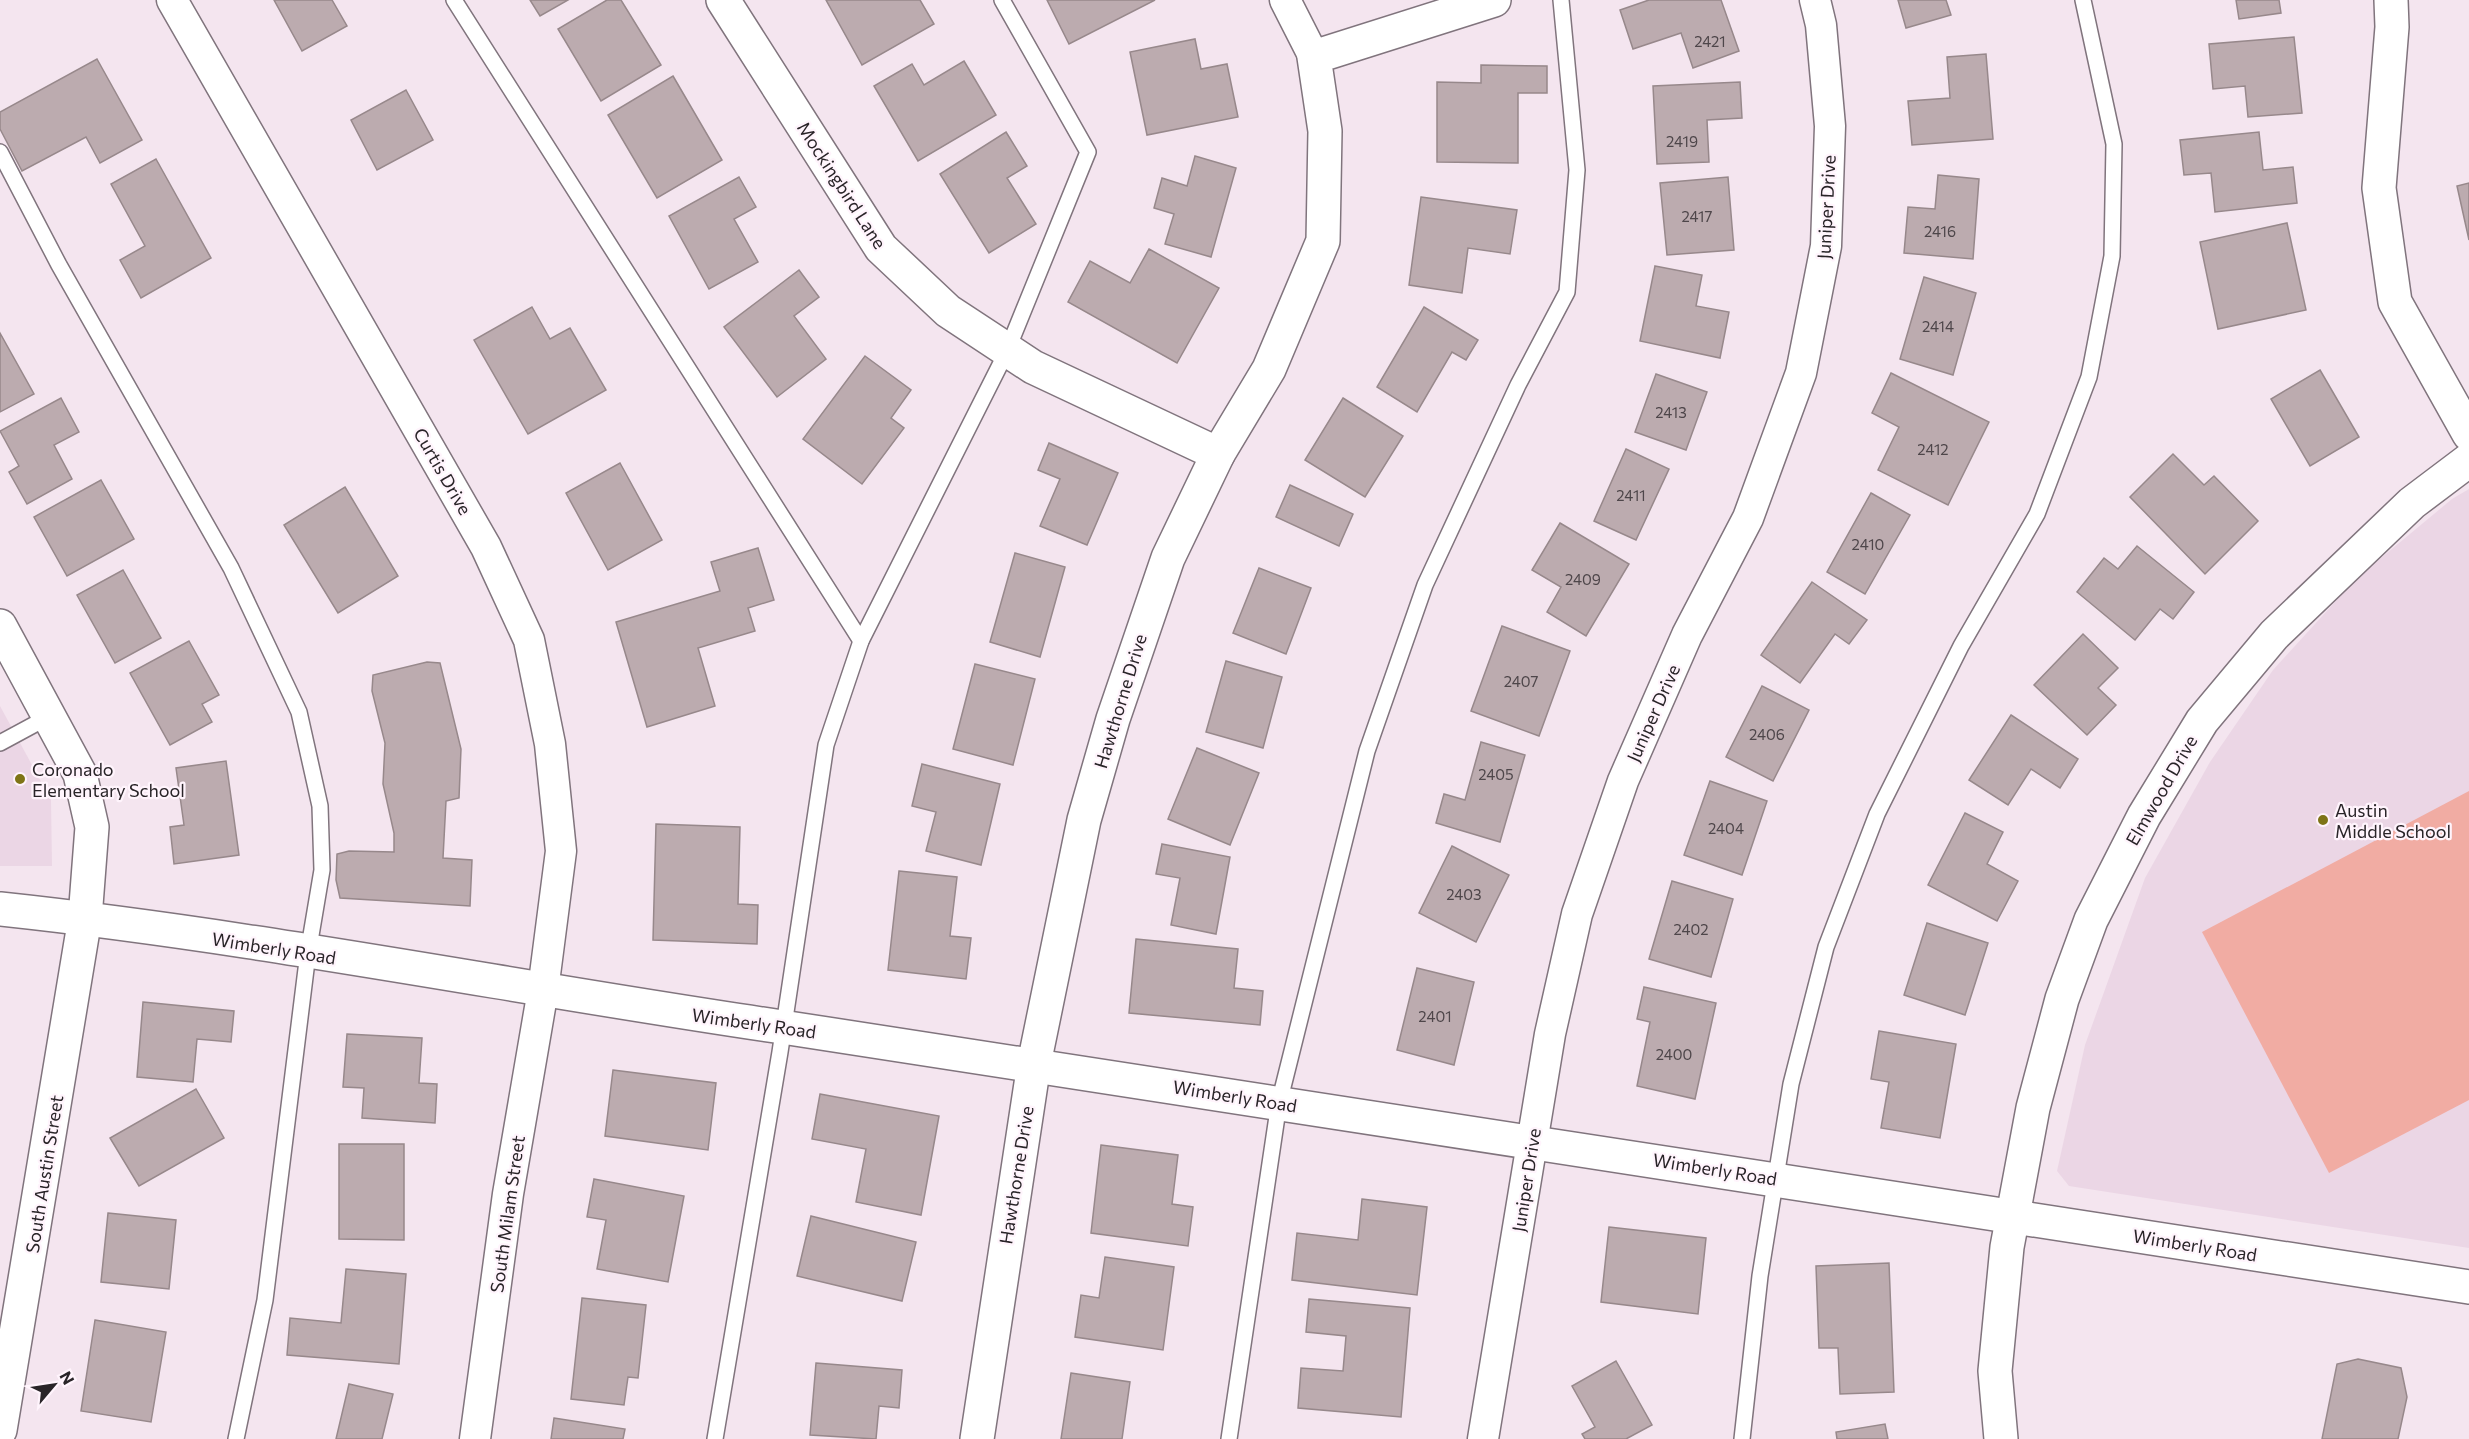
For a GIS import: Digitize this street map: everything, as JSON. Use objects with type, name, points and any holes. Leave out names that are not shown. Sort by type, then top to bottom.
[{"type":"main road","name":"Mockingbird Lane","points":[[723,0],[881,248],[948,311],[1033,367],[1218,454]]},
{"type":"main road","points":[[1314,57],[1494,0]]},
{"type":"main road","points":[[2391,0],[2392,27],[2379,188],[2395,302],[2469,434]]},
{"type":"main road","name":"Hawthorne Drive","points":[[976,1439],[1034,1064],[1084,820],[1113,719],[1168,558],[1218,454],[1269,369],[1323,241],[1325,131],[1314,57]]},
{"type":"main road","name":"Elmwood Drive","points":[[2001,1439],[1995,1371],[2001,1289],[2012,1217],[2033,1107],[2062,999],[2091,920],[2150,806],[2202,721],[2274,635],[2412,503],[2469,460]]},
{"type":"main road","name":"South Austin Street","points":[[0,626],[80,774],[92,827],[86,918],[0,1430]]},
{"type":"main road","name":"Wimberly Road","points":[[0,909],[86,918],[783,1028],[1034,1064],[2469,1287]]},
{"type":"street","name":"Curtis Drive","points":[[172,0],[486,547],[529,640],[550,744],[561,851],[543,990]]},
{"type":"street","name":"Hawthorne Drive","points":[[1286,0],[1314,57]]},
{"type":"street","name":"Juniper Drive","points":[[1483,1439],[1550,1034],[1577,914],[1623,781],[1687,635],[1748,518],[1801,373],[1826,246],[1830,126],[1821,26],[1815,0]]},
{"type":"street","name":"South Milam Street","points":[[475,1439],[508,1194],[543,990]]},
{"type":"lane","points":[[454,0],[861,641]]},
{"type":"lane","points":[[715,1439],[783,1028],[826,745],[861,641],[1008,351],[1088,152],[1002,0]]},
{"type":"lane","points":[[1229,1439],[1279,1103],[1367,751],[1425,585],[1518,385],[1567,292],[1577,170],[1561,0]]},
{"type":"lane","points":[[1742,1439],[1760,1276],[1791,1084],[1826,947],[1877,814],[1961,646],[2037,514],[2089,377],[2112,256],[2114,144],[2083,0]]},
{"type":"lane","points":[[0,152],[59,265],[231,567],[299,712],[320,806],[322,870],[308,953],[265,1300],[236,1439]]},
{"type":"lane","points":[[0,743],[50,716]]},
{"type":"shaded area","name":"Austin Middle School","points":[[2469,489],[2469,1248],[2069,1186],[2057,1171],[2085,1045],[2145,878],[2210,762],[2273,670],[2357,578],[2452,499]]},
{"type":"shaded area","name":"Coronado Elementary School","points":[[0,706],[51,800],[52,866],[0,866]]},
{"type":"shaded area","points":[[2469,791],[2469,1100],[2329,1173],[2202,932]]},
{"type":"building","points":[[274,0],[332,0],[347,26],[302,51]]},
{"type":"building","points":[[530,0],[568,0],[540,16]]},
{"type":"building","points":[[607,0],[621,0],[661,65],[601,101],[558,29]]},
{"type":"building","points":[[826,0],[920,0],[934,24],[862,65]]},
{"type":"building","points":[[1047,0],[1155,0],[1069,44]]},
{"type":"building","points":[[1649,0],[1721,0],[1739,51],[1693,68],[1681,33],[1633,49],[1620,10]]},
{"type":"building","points":[[1898,0],[1946,0],[1951,15],[1906,28]]},
{"type":"building","points":[[2236,0],[2279,0],[2281,13],[2239,19]]},
{"type":"building","points":[[2294,37],[2302,113],[2248,117],[2245,86],[2213,89],[2209,44]]},
{"type":"building","points":[[1195,39],[1201,69],[1227,64],[1238,117],[1147,135],[1130,52]]},
{"type":"building","points":[[1986,54],[1993,139],[1912,145],[1908,101],[1950,98],[1947,57]]},
{"type":"building","points":[[97,59],[142,140],[100,163],[86,137],[22,171],[0,129],[0,112]]},
{"type":"building","points":[[964,61],[996,115],[918,161],[874,86],[912,64],[924,85]]},
{"type":"building","points":[[1481,65],[1547,66],[1547,93],[1518,93],[1518,163],[1437,162],[1437,82],[1481,83]]},
{"type":"building","points":[[673,76],[722,160],[657,198],[608,115]]},
{"type":"building","points":[[1740,82],[1742,118],[1707,120],[1709,162],[1657,164],[1653,86]]},
{"type":"building","points":[[406,90],[433,140],[377,170],[351,120]]},
{"type":"building","points":[[1006,132],[1027,166],[1007,178],[1036,224],[989,253],[940,174]]},
{"type":"building","points":[[2259,132],[2263,170],[2293,167],[2297,203],[2215,212],[2211,173],[2184,175],[2180,140]]},
{"type":"building","points":[[1195,156],[1236,168],[1211,257],[1165,244],[1174,214],[1154,208],[1162,178],[1187,186]]},
{"type":"building","points":[[156,159],[211,258],[141,298],[120,260],[145,246],[111,184]]},
{"type":"building","points":[[1938,175],[1979,179],[1973,259],[1904,253],[1908,207],[1935,209]]},
{"type":"building","points":[[739,177],[756,207],[734,219],[758,262],[709,289],[669,216]]},
{"type":"building","points":[[1728,177],[1734,250],[1667,255],[1660,183]]},
{"type":"building","points":[[2469,183],[2469,240],[2457,186]]},
{"type":"building","points":[[1421,197],[1517,210],[1510,254],[1468,248],[1462,293],[1409,285]]},
{"type":"building","points":[[2287,223],[2306,310],[2218,329],[2200,242]]},
{"type":"building","points":[[1149,249],[1219,288],[1177,363],[1068,302],[1090,261],[1130,283]]},
{"type":"building","points":[[1655,266],[1702,275],[1696,306],[1729,312],[1720,358],[1640,341]]},
{"type":"building","points":[[799,270],[819,297],[794,316],[826,359],[777,397],[724,327]]},
{"type":"building","points":[[1924,277],[1976,293],[1953,375],[1900,359]]},
{"type":"building","points":[[532,307],[550,339],[570,328],[606,390],[528,434],[474,340]]},
{"type":"building","points":[[1424,307],[1478,340],[1466,360],[1452,352],[1417,412],[1377,387]]},
{"type":"building","points":[[0,333],[34,394],[0,412]]},
{"type":"building","points":[[865,356],[911,390],[891,418],[904,428],[862,484],[803,439]]},
{"type":"building","points":[[2320,370],[2359,437],[2310,466],[2271,399]]},
{"type":"building","points":[[1891,373],[1989,422],[1948,505],[1878,470],[1899,427],[1872,413]]},
{"type":"building","points":[[1656,374],[1707,392],[1686,450],[1635,432]]},
{"type":"building","points":[[61,398],[79,432],[54,445],[72,479],[27,504],[9,472],[19,466],[0,431]]},
{"type":"building","points":[[1343,398],[1403,436],[1365,497],[1305,460]]},
{"type":"building","points":[[1049,443],[1118,473],[1087,545],[1040,526],[1060,479],[1038,470]]},
{"type":"building","points":[[1626,449],[1669,469],[1636,540],[1594,521]]},
{"type":"building","points":[[2173,454],[2204,485],[2214,476],[2258,521],[2205,574],[2130,497]]},
{"type":"building","points":[[620,463],[662,540],[608,570],[566,493]]},
{"type":"building","points":[[101,480],[134,539],[67,576],[34,517]]},
{"type":"building","points":[[1290,485],[1353,514],[1339,546],[1276,517]]},
{"type":"building","points":[[345,487],[398,576],[338,613],[284,525]]},
{"type":"building","points":[[1871,493],[1910,515],[1865,594],[1827,572]]},
{"type":"building","points":[[1560,523],[1629,564],[1586,636],[1547,612],[1561,587],[1532,570]]},
{"type":"building","points":[[2137,546],[2194,592],[2173,619],[2160,609],[2135,640],[2077,592],[2104,558],[2118,569]]},
{"type":"building","points":[[758,548],[774,600],[748,608],[755,631],[698,648],[715,706],[647,727],[616,622],[720,591],[711,562]]},
{"type":"building","points":[[1015,553],[1065,567],[1040,657],[990,642]]},
{"type":"building","points":[[1259,568],[1311,588],[1286,654],[1233,633]]},
{"type":"building","points":[[123,570],[161,638],[115,663],[77,595]]},
{"type":"building","points":[[1812,582],[1867,620],[1849,644],[1835,634],[1800,683],[1761,655]]},
{"type":"building","points":[[1502,626],[1570,651],[1539,736],[1471,711]]},
{"type":"building","points":[[2083,634],[2118,668],[2098,688],[2116,705],[2087,735],[2034,685]]},
{"type":"building","points":[[189,641],[219,695],[202,704],[212,722],[170,745],[130,673]]},
{"type":"building","points":[[1226,661],[1282,677],[1263,748],[1206,732]]},
{"type":"building","points":[[427,662],[440,663],[461,749],[459,798],[446,801],[443,858],[472,860],[470,906],[340,898],[336,880],[337,854],[349,851],[394,852],[394,833],[383,784],[385,743],[372,691],[373,675]]},
{"type":"building","points":[[975,664],[1035,679],[1013,765],[953,749]]},
{"type":"building","points":[[1762,686],[1809,710],[1773,781],[1726,757]]},
{"type":"building","points":[[2011,715],[2078,759],[2060,788],[2031,769],[2008,805],[1969,780]]},
{"type":"building","points":[[1481,742],[1525,755],[1500,842],[1436,823],[1444,794],[1465,800]]},
{"type":"building","points":[[1197,748],[1259,773],[1230,845],[1168,819]]},
{"type":"building","points":[[226,761],[239,855],[174,864],[170,827],[184,825],[176,768]]},
{"type":"building","points":[[922,764],[1000,784],[981,865],[926,851],[936,812],[912,806]]},
{"type":"building","points":[[1710,781],[1767,801],[1742,875],[1684,855]]},
{"type":"building","points":[[1965,813],[2003,832],[1987,864],[2018,881],[1997,921],[1928,885]]},
{"type":"building","points":[[656,824],[740,827],[738,904],[758,905],[757,944],[653,940]]},
{"type":"building","points":[[1162,844],[1230,857],[1216,934],[1171,925],[1180,878],[1156,874]]},
{"type":"building","points":[[1452,846],[1509,875],[1476,942],[1419,913]]},
{"type":"building","points":[[899,871],[957,877],[950,936],[971,938],[966,979],[888,970]]},
{"type":"building","points":[[1672,881],[1733,899],[1711,977],[1649,959]]},
{"type":"building","points":[[1927,923],[1988,943],[1965,1015],[1904,995]]},
{"type":"building","points":[[1136,939],[1238,949],[1234,988],[1263,991],[1260,1025],[1129,1013]]},
{"type":"building","points":[[1417,968],[1474,982],[1454,1065],[1397,1050]]},
{"type":"building","points":[[1644,987],[1716,1003],[1695,1099],[1637,1086],[1650,1022],[1637,1019]]},
{"type":"building","points":[[143,1002],[234,1011],[231,1042],[197,1039],[193,1082],[137,1077]]},
{"type":"building","points":[[1879,1031],[1956,1044],[1940,1138],[1881,1128],[1889,1082],[1871,1079]]},
{"type":"building","points":[[347,1034],[422,1038],[419,1083],[437,1084],[435,1123],[362,1118],[364,1088],[343,1087]]},
{"type":"building","points":[[613,1070],[716,1083],[708,1150],[605,1136]]},
{"type":"building","points":[[196,1089],[224,1138],[139,1186],[110,1138]]},
{"type":"building","points":[[820,1094],[939,1116],[921,1215],[856,1202],[866,1149],[812,1139]]},
{"type":"building","points":[[339,1144],[404,1144],[404,1240],[339,1239]]},
{"type":"building","points":[[1101,1145],[1178,1155],[1172,1204],[1193,1207],[1188,1246],[1091,1233]]},
{"type":"building","points":[[594,1179],[684,1196],[668,1282],[597,1269],[606,1220],[587,1217]]},
{"type":"building","points":[[1362,1199],[1427,1207],[1417,1295],[1292,1280],[1297,1233],[1358,1240]]},
{"type":"building","points":[[108,1213],[176,1220],[169,1289],[101,1282]]},
{"type":"building","points":[[811,1216],[916,1242],[902,1301],[797,1276]]},
{"type":"building","points":[[1609,1227],[1706,1238],[1698,1314],[1601,1302]]},
{"type":"building","points":[[1105,1257],[1174,1267],[1163,1350],[1075,1337],[1081,1295],[1099,1298]]},
{"type":"building","points":[[1889,1263],[1894,1392],[1840,1394],[1838,1348],[1819,1348],[1816,1266]]},
{"type":"building","points":[[346,1269],[406,1274],[399,1364],[287,1355],[290,1318],[341,1323]]},
{"type":"building","points":[[582,1298],[646,1305],[638,1378],[628,1377],[624,1405],[571,1399]]},
{"type":"building","points":[[1309,1299],[1410,1308],[1401,1417],[1298,1408],[1301,1368],[1343,1371],[1346,1336],[1306,1332]]},
{"type":"building","points":[[95,1320],[166,1332],[151,1422],[81,1411]]},
{"type":"building","points":[[2358,1359],[2401,1368],[2407,1397],[2398,1439],[2322,1439],[2337,1364]]},
{"type":"building","points":[[1616,1361],[1652,1425],[1626,1439],[1585,1439],[1582,1434],[1595,1427],[1572,1386]]},
{"type":"building","points":[[816,1363],[902,1370],[899,1408],[879,1406],[876,1439],[810,1435]]},
{"type":"building","points":[[1071,1373],[1130,1382],[1122,1439],[1061,1439]]},
{"type":"building","points":[[349,1384],[393,1394],[382,1439],[336,1439]]},
{"type":"building","points":[[554,1418],[625,1429],[623,1439],[551,1439]]},
{"type":"building","points":[[1885,1424],[1888,1439],[1837,1439],[1836,1432]]},
{"type":"place","name":"Coronado Elementary School","points":[[20,779]]},
{"type":"place","name":"Austin Middle School","points":[[2323,820]]}]
